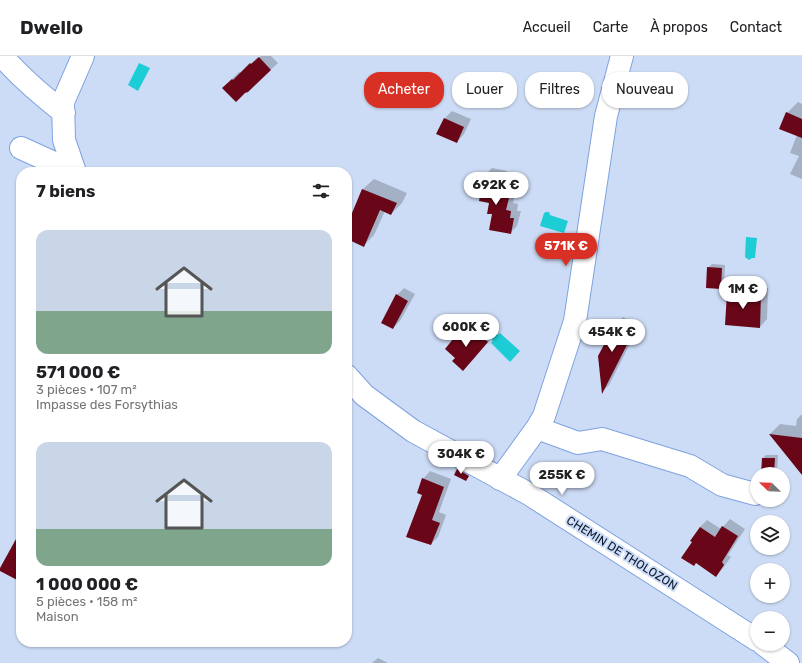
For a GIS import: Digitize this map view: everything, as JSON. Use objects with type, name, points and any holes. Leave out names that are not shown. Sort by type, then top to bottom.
[{"type":"street","points":[[2,56],[39,92],[64,113]]},
{"type":"street","points":[[73,167],[64,140],[63,102],[83,56]]},
{"type":"street","points":[[500,478],[537,428],[544,416],[575,321],[606,116],[622,56]]},
{"type":"street","points":[[21,148],[64,167]]},
{"type":"street","name":"CHEMIN DE THOLOZON","points":[[352,382],[364,395],[414,431],[529,494],[750,636]]},
{"type":"street","points":[[537,428],[578,442],[602,439],[690,466],[722,485],[750,493]]},
{"type":"street","points":[[772,651],[788,663]]},
{"type":"shaded area","points":[[139,63],[150,68],[138,91],[128,85]]},
{"type":"shaded area","points":[[549,212],[550,215],[568,221],[564,233],[540,226],[544,213]]},
{"type":"shaded area","points":[[746,237],[757,238],[755,258],[749,260],[745,257]]},
{"type":"shaded area","points":[[500,333],[520,351],[510,362],[491,343],[493,341],[491,338],[492,335],[498,335]]},
{"type":"building","points":[[259,57],[271,70],[236,102],[222,88]]},
{"type":"building","points":[[786,112],[802,119],[802,138],[779,129]]},
{"type":"building","points":[[444,118],[464,127],[457,143],[436,134]]},
{"type":"building","points":[[484,175],[501,178],[496,196],[509,198],[506,210],[511,211],[510,218],[514,218],[511,234],[489,230],[492,214],[487,214],[489,203],[479,201]]},
{"type":"building","points":[[362,189],[397,203],[391,215],[380,210],[364,247],[352,241],[352,213]]},
{"type":"building","points":[[707,267],[722,268],[721,289],[706,288]]},
{"type":"building","points":[[727,293],[761,294],[760,328],[725,325]]},
{"type":"building","points":[[396,294],[408,301],[393,329],[381,323]]},
{"type":"building","points":[[615,324],[633,333],[602,394],[598,356]]},
{"type":"building","points":[[470,328],[488,342],[463,371],[452,361],[455,358],[445,349],[457,334],[462,338]]},
{"type":"building","points":[[769,434],[802,438],[802,475]]},
{"type":"building","points":[[762,458],[775,458],[774,467],[761,467]]},
{"type":"building","points":[[457,469],[469,476],[466,481],[454,475]]},
{"type":"building","points":[[422,478],[444,487],[432,520],[440,523],[431,545],[406,537],[422,495],[417,493]]},
{"type":"building","points":[[722,526],[738,536],[722,562],[724,565],[716,577],[696,563],[694,566],[681,558],[692,542],[690,541],[700,527],[715,537]]},
{"type":"building","points":[[16,539],[16,579],[0,571],[0,568]]}]
